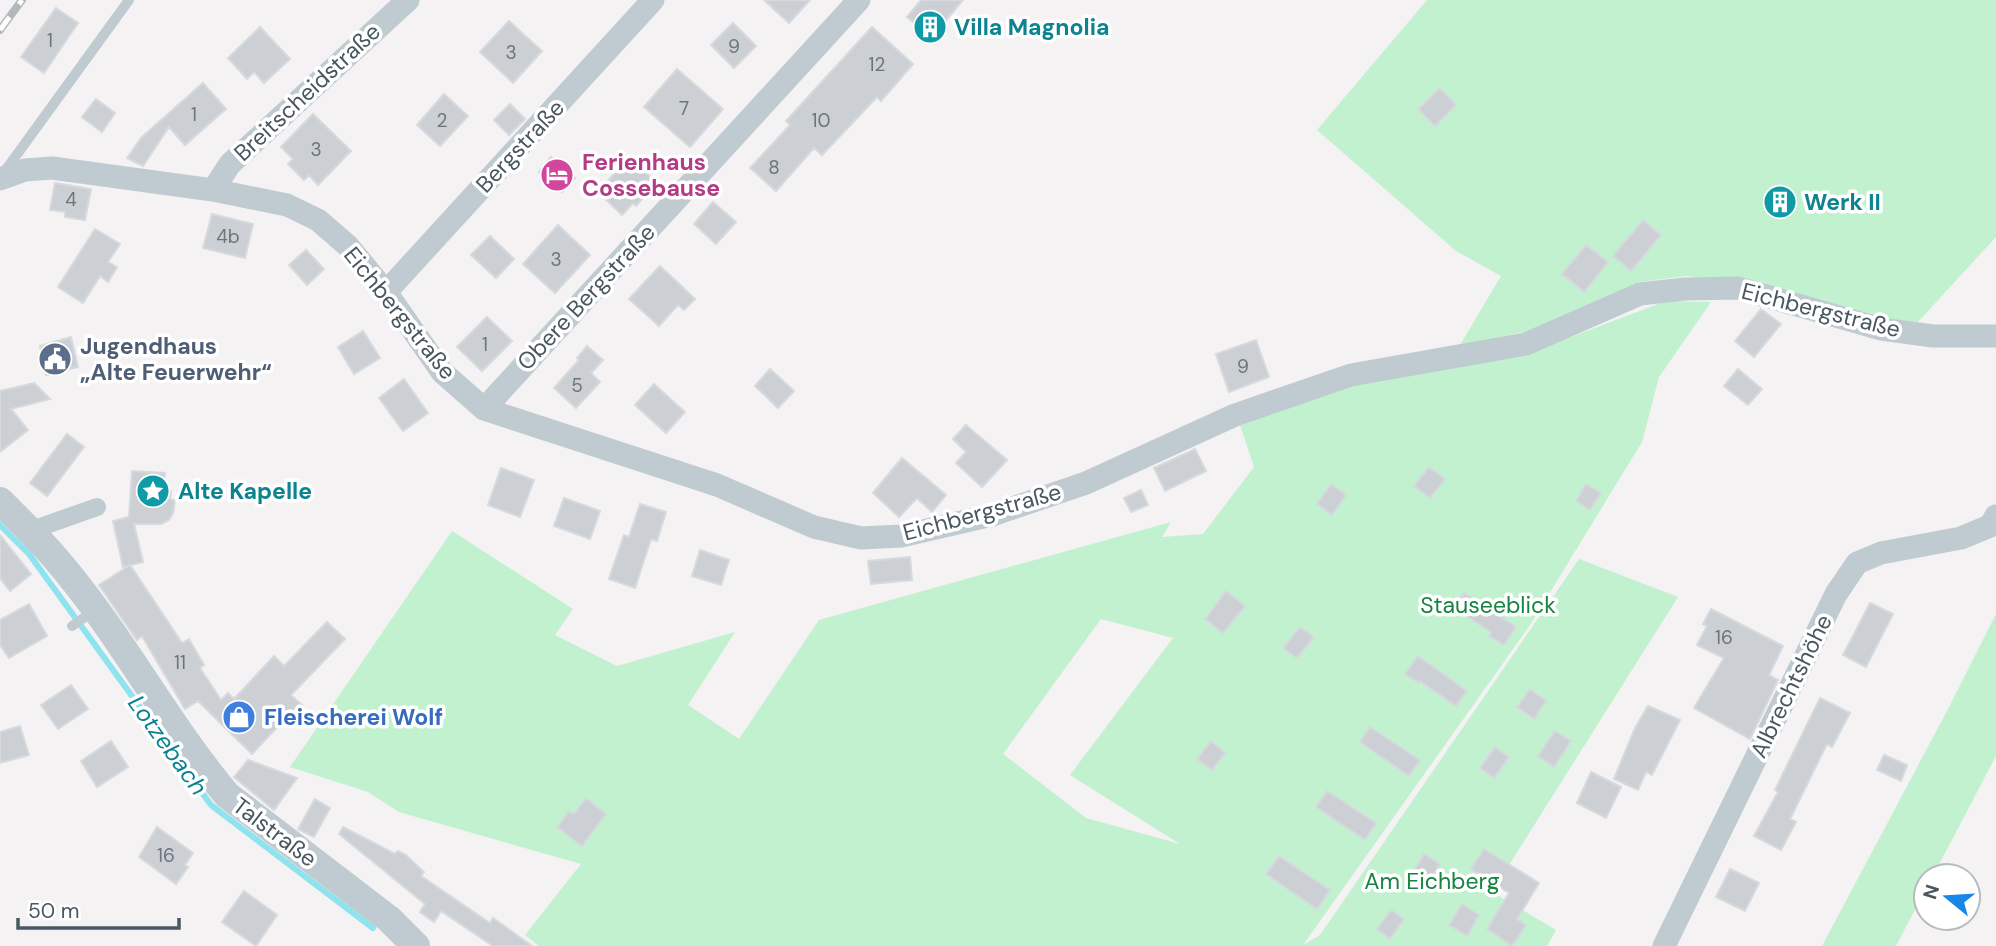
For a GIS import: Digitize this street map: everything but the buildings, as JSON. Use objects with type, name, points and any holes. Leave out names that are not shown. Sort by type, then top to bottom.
[{"type":"street","name":"Breitscheidstraße","points":[[213,190],[230,164],[408,0]]},
{"type":"street","name":"Bergstraße","points":[[386,292],[653,0]]},
{"type":"street","name":"Obere Bergstraße","points":[[484,409],[859,0]]},
{"type":"street","name":"Eichbergstraße","points":[[0,178],[25,170],[52,168],[213,190],[287,205],[318,220],[348,246],[386,292],[442,372],[484,409],[717,485],[814,527],[861,538],[901,536],[992,515],[1086,483],[1236,415],[1351,375],[1526,344],[1640,294],[1685,289],[1738,288],[1881,329],[1933,336],[1996,335]]},
{"type":"street","name":"Talstraße","points":[[0,501],[57,560],[84,618],[227,795],[389,919],[416,946]]},
{"type":"street","points":[[29,531],[97,507]]},
{"type":"street","name":"Albrechtshöhe","points":[[1664,946],[1836,594],[1857,563],[1881,553],[1961,538],[1990,526],[1996,516]]},
{"type":"lane","points":[[0,178],[129,0]]},
{"type":"green space","points":[[1427,0],[1996,0],[1996,237],[1915,325],[1820,303],[1756,283],[1686,276],[1640,282],[1525,332],[1460,345],[1501,276],[1456,251],[1317,130]]},
{"type":"green space","points":[[1666,301],[1711,302],[1659,377],[1642,442],[1530,625],[1303,945],[1320,935],[1579,559],[1678,597],[1492,892],[1556,930],[1547,946],[539,946],[525,935],[581,864],[399,812],[368,792],[290,767],[452,531],[573,609],[555,635],[617,666],[735,632],[688,705],[739,739],[819,620],[1171,522],[1162,537],[1203,534],[1254,467],[1240,425],[1347,385],[1518,357]],"holes":[[[1101,619],[1173,638],[1070,775],[1180,844],[1086,818],[1003,754]]]},
{"type":"green space","points":[[1996,614],[1996,756],[1940,862],[1912,862],[1912,916],[1896,946],[1822,946]]},
{"type":"waterway","name":"Lotzebach","points":[[0,525],[29,554],[211,805],[373,928]]},
{"type":"railway","points":[[0,30],[22,0]]},
{"type":"place","name":"Villa Magnolia","points":[[930,27]]},
{"type":"place","name":"Ferienhaus Cossebause","points":[[557,175]]},
{"type":"place","name":"Werk II","points":[[1780,202]]},
{"type":"place","name":"Jugendhaus „Alte Feuerwehr“","points":[[55,359]]},
{"type":"place","name":"Alte Kapelle","points":[[153,491]]},
{"type":"place","name":"Fleischerei Wolf","points":[[239,717]]},
{"type":"park label","name":"Stauseeblick","points":[[1488,605]]},
{"type":"park label","name":"Am Eichberg","points":[[1432,881]]}]
